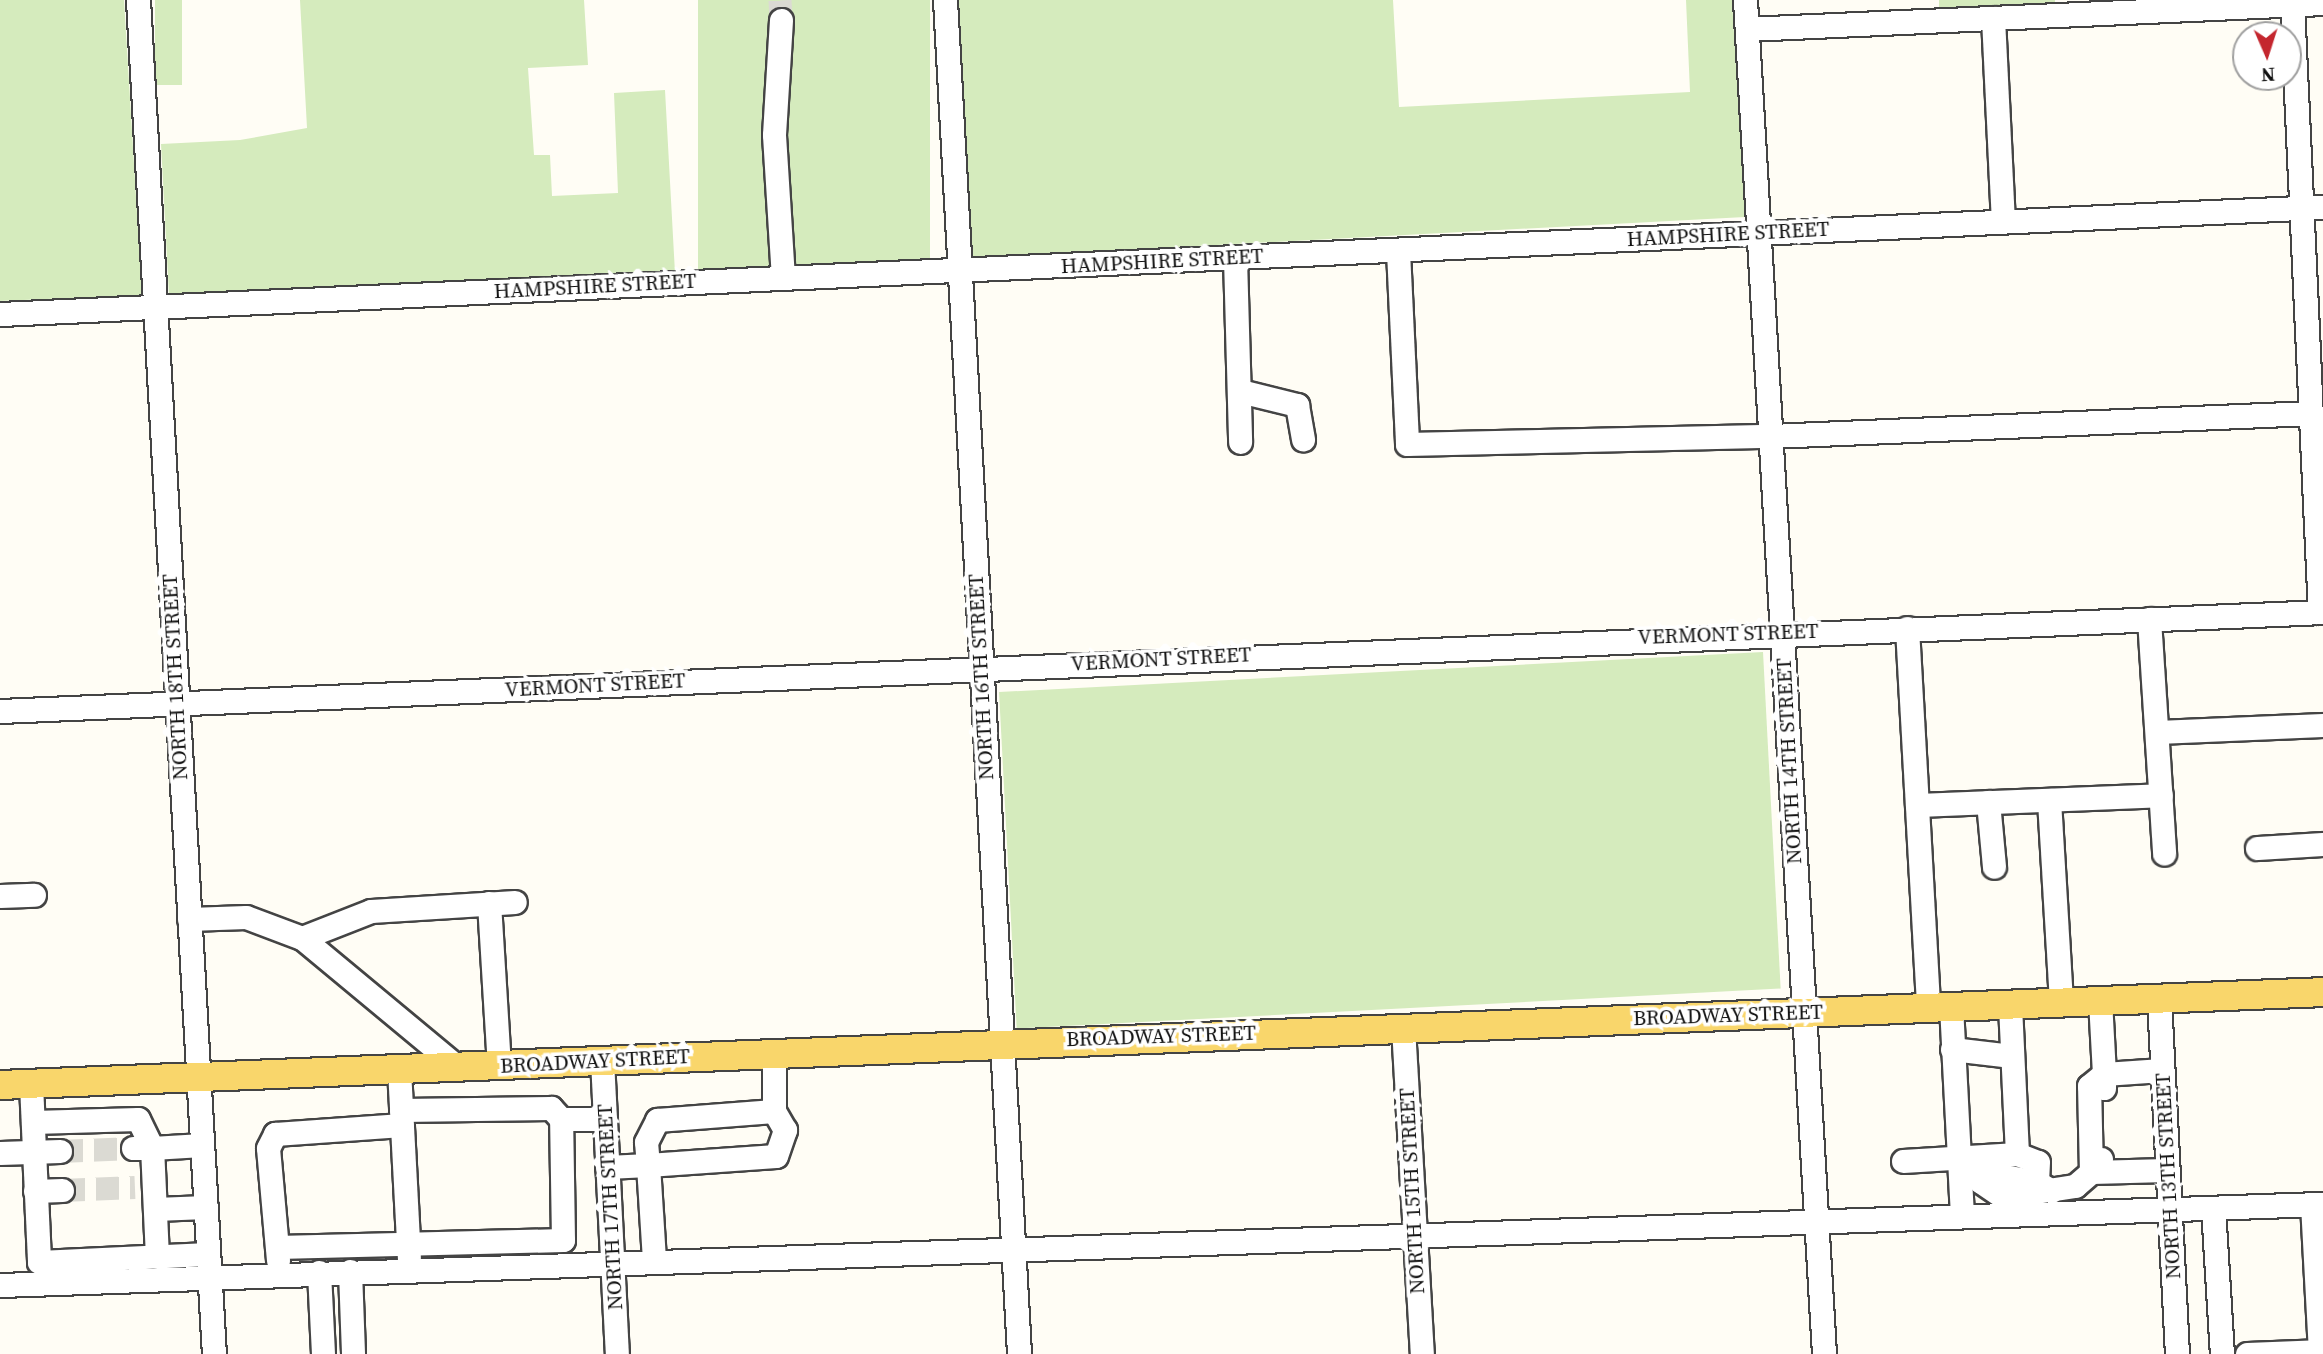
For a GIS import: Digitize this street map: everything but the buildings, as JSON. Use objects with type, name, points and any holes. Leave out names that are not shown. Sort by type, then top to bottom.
[{"type":"main road","name":"BROADWAY STREET","points":[[0,1085],[1004,1042],[2323,992]]},
{"type":"street","name":"NORTH 18TH STREET","points":[[138,0],[214,1354]]},
{"type":"street","name":"NORTH 16TH STREET","points":[[945,0],[1019,1354]]},
{"type":"street","name":"NORTH 14TH STREET","points":[[1745,0],[1824,1354]]},
{"type":"street","points":[[1746,29],[2323,4]]},
{"type":"street","points":[[2292,5],[2299,208],[2322,612]]},
{"type":"street","points":[[780,7],[774,135],[783,278]]},
{"type":"street","points":[[1993,18],[2003,221]]},
{"type":"street","name":"HAMPSHIRE STREET","points":[[0,314],[2323,206]]},
{"type":"street","points":[[1398,251],[1407,443],[1771,436],[2310,413]]},
{"type":"street","points":[[1235,258],[1240,442]]},
{"type":"street","points":[[1240,391],[1297,405],[1303,439]]},
{"type":"street","name":"VERMONT STREET","points":[[0,711],[1782,632],[2322,612]]},
{"type":"street","points":[[2149,619],[2164,855]]},
{"type":"street","points":[[1907,628],[1917,805],[1939,1007],[1952,1049],[1965,1162],[1962,1215]]},
{"type":"street","points":[[2157,732],[2323,725]]},
{"type":"street","points":[[1917,805],[2161,795]]},
{"type":"street","points":[[2049,800],[2061,1002]]},
{"type":"street","points":[[1988,802],[1994,867]]},
{"type":"street","points":[[2257,848],[2323,844]]},
{"type":"street","points":[[0,896],[34,895]]},
{"type":"street","points":[[302,938],[371,911],[515,902]]},
{"type":"street","points":[[489,903],[499,1065]]},
{"type":"street","points":[[189,919],[246,917],[302,938],[456,1066]]},
{"type":"street","name":"NORTH 13TH STREET","points":[[2158,999],[2177,1354]]},
{"type":"street","points":[[1965,1162],[2003,1197],[2045,1187],[2075,1186],[2091,1171],[2105,1153],[2100,1001]]},
{"type":"street","points":[[2010,1004],[2017,1154]]},
{"type":"street","name":"NORTH 15TH STREET","points":[[1403,1027],[1422,1354]]},
{"type":"street","points":[[1952,1049],[2012,1056]]},
{"type":"street","points":[[607,1167],[776,1156],[785,1130],[774,1111],[774,1052]]},
{"type":"street","name":"NORTH 17TH STREET","points":[[602,1060],[617,1354]]},
{"type":"street","points":[[399,1069],[410,1269]]},
{"type":"street","points":[[2104,1074],[2162,1070]]},
{"type":"street","points":[[31,1084],[39,1262],[158,1257],[279,1274],[410,1269],[563,1252]]},
{"type":"street","points":[[279,1274],[268,1148],[275,1134],[401,1117],[536,1105],[561,1119],[605,1119]]},
{"type":"street","points":[[654,1260],[646,1142],[657,1120],[774,1111]]},
{"type":"street","points":[[33,1122],[138,1119],[158,1257]]},
{"type":"street","points":[[561,1119],[563,1252]]},
{"type":"street","points":[[142,1148],[202,1145]]},
{"type":"street","points":[[0,1153],[60,1151]]},
{"type":"street","points":[[1903,1161],[1965,1162],[2017,1154],[2038,1162],[2045,1187]]},
{"type":"street","points":[[2091,1171],[2168,1170]]},
{"type":"street","points":[[36,1191],[62,1190]]},
{"type":"street","points":[[148,1194],[206,1207]]},
{"type":"street","points":[[276,1247],[408,1243],[563,1252],[612,1261],[2317,1204],[2321,1351],[2247,1354]]},
{"type":"street","points":[[2213,1208],[2222,1354]]},
{"type":"street","points":[[0,1285],[209,1265]]},
{"type":"street","points":[[350,1271],[353,1354]]},
{"type":"street","points":[[319,1272],[323,1354]]},
{"type":"green space","points":[[0,0],[124,0],[142,295],[0,301]]},
{"type":"green space","points":[[155,0],[182,0],[182,85],[155,85]]},
{"type":"green space","points":[[300,0],[584,0],[588,65],[528,68],[534,155],[550,155],[552,196],[618,193],[614,93],[665,90],[675,273],[169,295],[161,144],[240,140],[307,128]]},
{"type":"green space","points":[[698,0],[930,0],[930,272],[698,272]]},
{"type":"green space","points":[[958,0],[1393,0],[1399,107],[1690,92],[1686,0],[1732,0],[1745,217],[972,258]]},
{"type":"green space","points":[[1939,0],[2055,0],[2055,3],[1939,9]]},
{"type":"green space","points":[[1763,652],[1781,989],[1017,1029],[999,692]]},
{"type":"tunnel","points":[[780,0],[781,20]]},
{"type":"tunnel","points":[[60,1151],[133,1148]]},
{"type":"tunnel","points":[[62,1190],[135,1187]]}]
